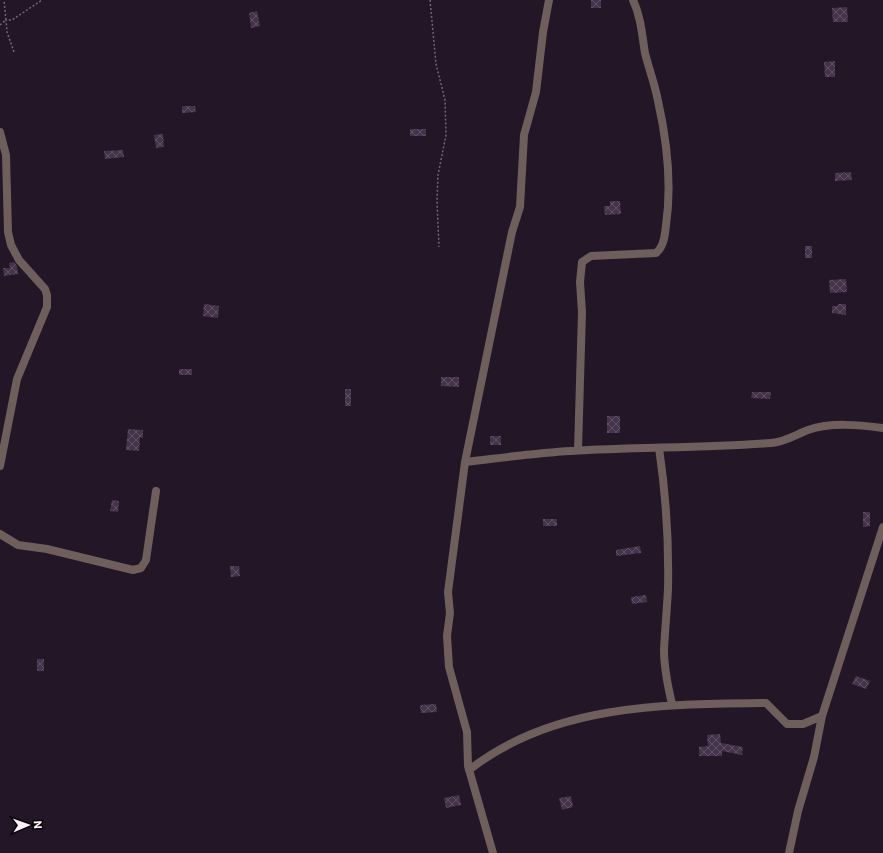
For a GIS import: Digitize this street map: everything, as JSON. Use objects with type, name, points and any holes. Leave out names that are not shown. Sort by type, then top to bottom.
[{"type":"street","points":[[493,853],[469,770],[467,732],[449,667],[447,636],[450,613],[448,592],[465,462],[512,232],[520,207],[524,135],[536,92],[542,32],[549,0]]},
{"type":"street","points":[[578,450],[582,312],[580,282],[582,262],[591,256],[656,253],[660,250],[664,238],[669,205],[669,169],[658,101],[646,55],[639,13],[634,0]]},
{"type":"street","points":[[0,132],[6,155],[8,232],[11,245],[18,260],[41,282],[47,295],[47,307],[17,379],[0,466]]},
{"type":"street","points":[[465,462],[578,450],[659,448],[777,442],[808,430],[824,426],[856,424],[883,428]]},
{"type":"street","points":[[659,448],[666,500],[668,538],[668,590],[664,651],[666,678],[672,704]]},
{"type":"street","points":[[0,534],[18,545],[47,549],[133,570],[141,568],[146,560],[156,491]]},
{"type":"street","points":[[789,853],[798,811],[814,757],[822,716],[883,527]]},
{"type":"street","points":[[469,770],[489,754],[522,738],[557,725],[609,711],[672,704],[766,703],[787,724],[803,724],[822,716]]},
{"type":"path","points":[[4,0],[6,20],[8,24],[7,32],[14,52]]},
{"type":"path","points":[[0,25],[6,20],[12,20],[42,0]]},
{"type":"path","points":[[430,0],[436,64],[445,100],[446,135],[438,175],[437,201],[439,247]]},
{"type":"building","points":[[591,0],[601,0],[601,8],[591,8]]},
{"type":"building","points":[[847,7],[848,22],[833,22],[832,8]]},
{"type":"building","points":[[257,11],[260,26],[251,28],[249,13]]},
{"type":"building","points":[[835,61],[835,77],[825,77],[824,62]]},
{"type":"building","points":[[182,106],[195,106],[196,112],[182,113]]},
{"type":"building","points":[[410,129],[426,129],[426,136],[410,136]]},
{"type":"building","points":[[163,134],[164,147],[156,148],[154,135]]},
{"type":"building","points":[[123,150],[124,157],[105,159],[104,151]]},
{"type":"building","points":[[851,172],[852,180],[835,181],[835,173]]},
{"type":"building","points":[[610,201],[620,201],[621,214],[605,215],[604,206],[610,206]]},
{"type":"building","points":[[805,246],[812,246],[812,258],[805,258]]},
{"type":"building","points":[[14,262],[17,266],[18,274],[4,276],[3,268],[10,268],[9,263]]},
{"type":"building","points":[[846,279],[847,292],[830,293],[829,280]]},
{"type":"building","points":[[204,304],[219,306],[218,318],[203,316]]},
{"type":"building","points":[[838,304],[846,304],[846,315],[832,313],[832,306],[838,306]]},
{"type":"building","points":[[179,369],[192,369],[192,375],[179,375]]},
{"type":"building","points":[[441,377],[459,377],[459,387],[441,386]]},
{"type":"building","points":[[345,389],[351,389],[351,406],[345,406]]},
{"type":"building","points":[[752,392],[771,392],[770,399],[751,398]]},
{"type":"building","points":[[607,416],[620,416],[620,433],[607,433]]},
{"type":"building","points":[[128,429],[143,430],[143,438],[140,437],[139,451],[126,450]]},
{"type":"building","points":[[490,436],[501,436],[501,445],[490,445]]},
{"type":"building","points":[[112,500],[119,501],[118,512],[110,511]]},
{"type":"building","points":[[863,512],[870,512],[870,526],[863,527]]},
{"type":"building","points":[[543,519],[557,519],[557,526],[543,526]]},
{"type":"building","points":[[640,546],[641,553],[616,556],[616,550]]},
{"type":"building","points":[[230,566],[239,566],[240,576],[231,577]]},
{"type":"building","points":[[646,595],[647,602],[632,604],[631,597]]},
{"type":"building","points":[[37,659],[44,659],[44,671],[37,671]]},
{"type":"building","points":[[856,676],[870,681],[866,689],[852,684]]},
{"type":"building","points":[[436,704],[437,712],[421,713],[420,705]]},
{"type":"building","points":[[720,734],[721,743],[743,747],[742,755],[722,751],[722,756],[699,756],[699,747],[708,746],[707,735]]},
{"type":"building","points":[[459,795],[461,805],[446,808],[444,798]]},
{"type":"building","points":[[571,796],[573,807],[562,810],[559,798]]}]
